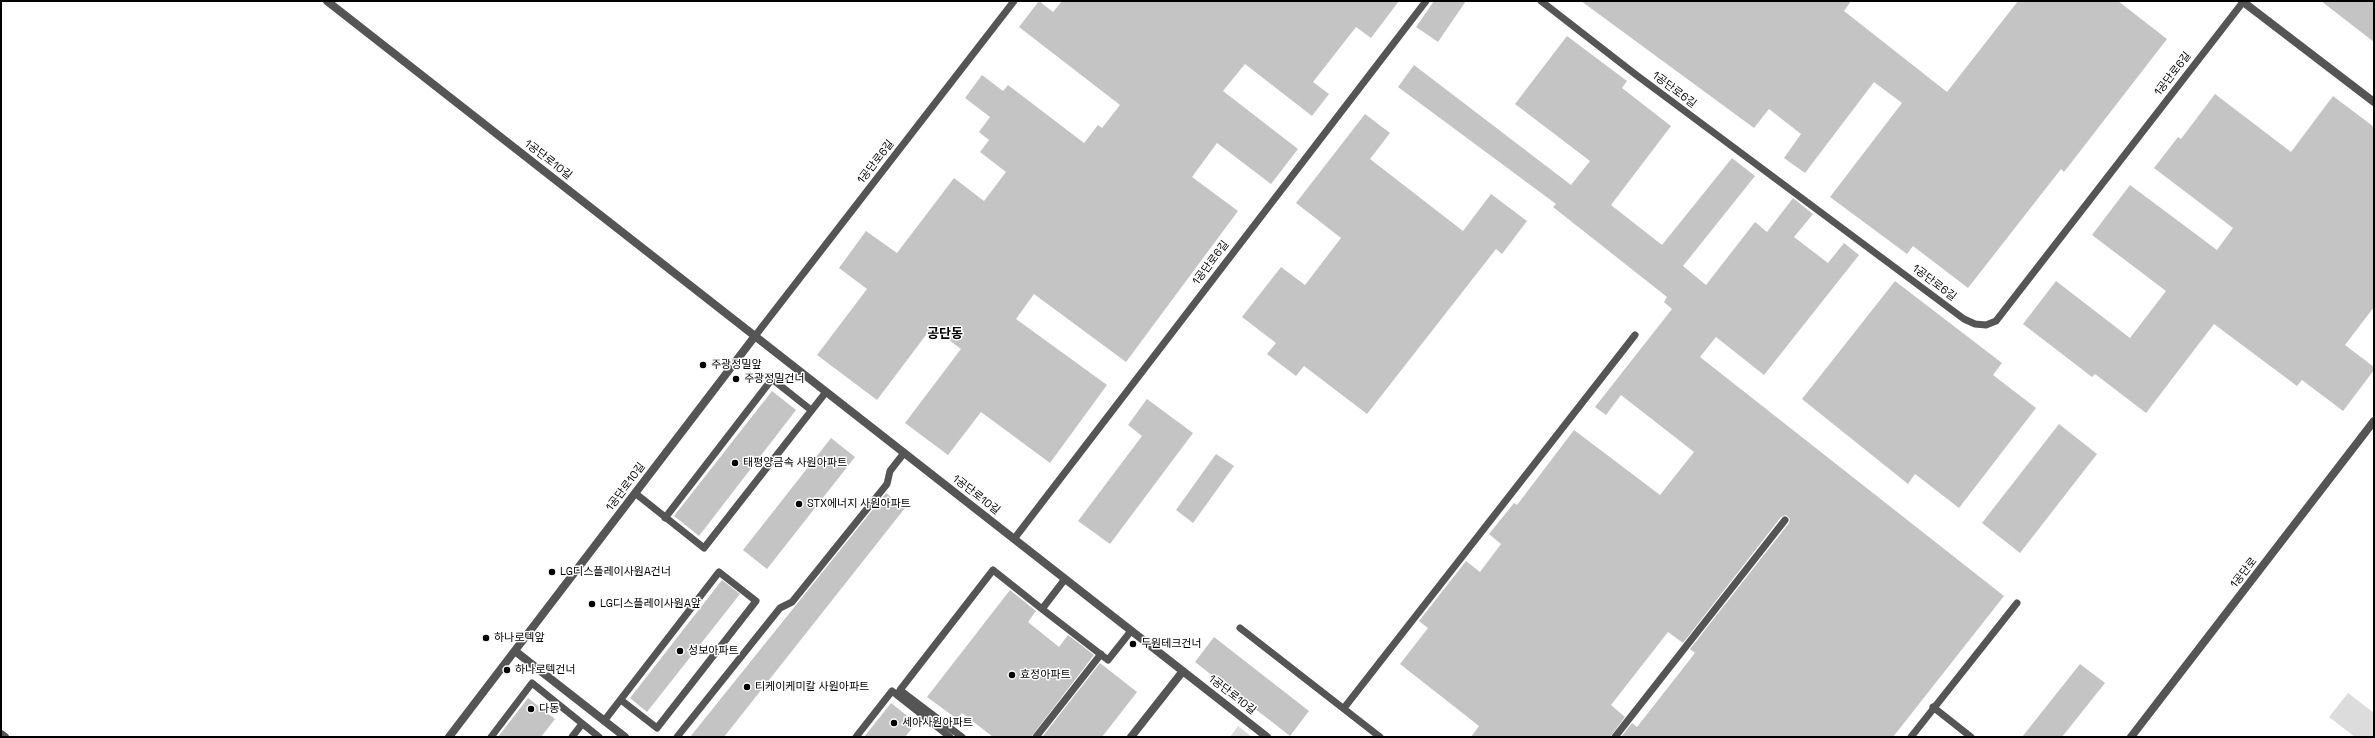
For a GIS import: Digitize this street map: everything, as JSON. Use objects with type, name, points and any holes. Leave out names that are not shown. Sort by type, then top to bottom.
[{"type":"street","name":"1공단로10길","points":[[327,1],[1267,737]]},
{"type":"street","name":"1공단로6길","points":[[2242,1],[2374,102]]},
{"type":"street","name":"1공단로10길","points":[[449,737],[755,336]]},
{"type":"street","name":"1공단로","points":[[2130,737],[2374,421]]},
{"type":"street","points":[[515,651],[625,737]]},
{"type":"street","points":[[1130,737],[1183,671]]},
{"type":"street","points":[[1,734],[5,737]]},
{"type":"lane","name":"1공단로6길","points":[[755,336],[1014,1]]},
{"type":"lane","name":"1공단로6길","points":[[1014,539],[1426,1]]},
{"type":"lane","name":"1공단로6길","points":[[1541,1],[1634,74],[1964,319],[1976,324],[1986,325],[1996,321],[2242,1]]},
{"type":"lane","points":[[1344,708],[1635,335]]},
{"type":"lane","points":[[665,518],[772,379],[811,410]]},
{"type":"lane","points":[[635,493],[704,548],[826,392]]},
{"type":"lane","points":[[677,737],[780,608],[792,602],[887,484],[890,471],[904,453]]},
{"type":"lane","points":[[1615,737],[1785,520]]},
{"type":"lane","points":[[962,737],[900,690],[993,570],[1108,660],[1131,630]]},
{"type":"lane","points":[[604,721],[719,572],[756,601],[657,728],[621,700]]},
{"type":"lane","points":[[1042,609],[1065,579]]},
{"type":"lane","points":[[1910,737],[2017,602]]},
{"type":"lane","points":[[1240,628],[1380,737]]},
{"type":"lane","points":[[1036,737],[1101,654]]},
{"type":"lane","points":[[491,737],[532,683],[599,737]]},
{"type":"lane","points":[[856,737],[892,691],[941,734],[950,737]]},
{"type":"lane","points":[[1934,707],[1971,737]]},
{"type":"lane","points":[[572,737],[582,724]]},
{"type":"shaded area","points":[[2348,693],[2374,713],[2374,737],[2355,737],[2329,717]]},
{"type":"shaded area","points":[[1238,726],[1252,737],[1230,737]]},
{"type":"building","points":[[1039,1],[1053,12],[1062,1],[1399,1],[1371,38],[1356,27],[1313,82],[1329,94],[1312,116],[1245,64],[1223,91],[1298,149],[1271,184],[1217,143],[1192,177],[1238,211],[1126,362],[1034,294],[1016,319],[1107,385],[1050,463],[981,412],[948,455],[905,423],[961,349],[932,327],[877,400],[817,355],[867,289],[839,268],[866,231],[897,253],[954,178],[984,201],[1006,172],[980,152],[989,140],[979,132],[990,117],[965,98],[982,75],[1003,91],[1008,85],[1084,143],[1098,125],[1102,128],[1120,105],[1019,27]]},
{"type":"building","points":[[1434,1],[1466,1],[1438,42],[1416,27]]},
{"type":"building","points":[[1581,1],[1851,1],[1844,11],[1947,92],[2018,1],[2118,1],[2167,39],[2064,172],[2061,169],[1968,288],[1913,246],[1907,254],[1830,197],[1902,103],[1874,82],[1805,173],[1784,158],[1801,134],[1769,109],[1754,128]]},
{"type":"building","points":[[2321,1],[2374,1],[2374,42]]},
{"type":"building","points":[[1567,36],[1627,81],[1622,88],[1671,126],[1611,205],[1662,245],[1732,158],[1755,176],[1683,266],[1706,285],[1755,222],[1767,232],[1793,198],[1813,214],[1794,237],[1828,263],[1844,243],[1859,255],[1764,375],[1716,337],[1700,357],[2004,596],[1893,737],[1621,737],[1632,723],[1637,727],[1695,653],[1690,649],[1789,523],[1790,519],[1786,515],[1781,517],[1683,643],[1668,632],[1611,705],[1625,717],[1610,737],[1471,737],[1479,726],[1400,664],[1428,628],[1419,621],[1466,561],[1480,572],[1501,544],[1489,534],[1514,503],[1517,505],[1574,430],[1660,495],[1694,452],[1621,395],[1606,415],[1595,407],[1672,309],[1664,302],[1667,297],[1553,207],[1556,204],[1398,87],[1414,65],[1571,185],[1590,161],[1515,104]]},
{"type":"building","points":[[2215,94],[2291,152],[2333,96],[2374,127],[2374,307],[2345,345],[2374,367],[2374,370],[2343,411],[2302,380],[2297,386],[2214,324],[2146,413],[2095,374],[2092,377],[2023,324],[2056,281],[2130,338],[2166,291],[2092,235],[2130,185],[2217,250],[2233,228],[2154,168],[2178,137],[2181,139]]},
{"type":"building","points":[[1365,114],[1390,133],[1370,159],[1463,231],[1491,194],[1527,221],[1502,254],[1496,249],[1367,414],[1304,366],[1296,376],[1267,354],[1276,343],[1242,317],[1281,267],[1305,285],[1341,238],[1296,203]]},
{"type":"building","points":[[1895,281],[2002,363],[1993,375],[2036,408],[1959,508],[1915,474],[1908,484],[1802,399]]},
{"type":"building","name":"태평양금속 사원아파트","points":[[772,391],[796,410],[699,536],[674,516]]},
{"type":"building","points":[[1147,399],[1193,433],[1110,544],[1078,521],[1142,436],[1128,425]]},
{"type":"building","points":[[2059,424],[2097,454],[2020,553],[1982,523]]},
{"type":"building","name":"STX에너지 사원아파트","points":[[831,438],[855,457],[767,569],[743,550]]},
{"type":"building","points":[[1216,454],[1234,466],[1193,523],[1176,510]]},
{"type":"building","points":[[886,493],[905,508],[724,737],[690,737]]},
{"type":"building","name":"성보아파트","points":[[722,580],[740,594],[647,712],[630,698]]},
{"type":"building","name":"효정아파트","points":[[1010,590],[1036,611],[1028,622],[1059,647],[1068,635],[1094,655],[1031,737],[993,737],[962,713],[957,719],[927,697]]},
{"type":"building","points":[[1214,637],[1309,711],[1290,736],[1195,662]]},
{"type":"building","name":"효정아파트","points":[[1100,663],[1137,692],[1102,737],[1042,737]]},
{"type":"building","points":[[2080,664],[2105,683],[2062,737],[2022,737]]},
{"type":"building","name":"다동","points":[[528,698],[555,719],[541,737],[498,737]]},
{"type":"building","name":"세아사원아파트","points":[[891,703],[910,718],[913,727],[905,737],[864,737]]},
{"type":"place","name":"주광정밀앞","points":[[703,365]]},
{"type":"place","name":"주광정밀건너","points":[[736,379]]},
{"type":"place","name":"태평양금속 사원아파트","points":[[735,463]]},
{"type":"place","name":"STX에너지 사원아파트","points":[[799,504]]},
{"type":"place","name":"LG디스플레이사원A건너","points":[[552,572]]},
{"type":"place","name":"LG디스플레이사원A앞","points":[[592,604]]},
{"type":"place","name":"하나로텍앞","points":[[486,638]]},
{"type":"place","name":"두원테크건너","points":[[1133,644]]},
{"type":"place","name":"성보아파트","points":[[680,651]]},
{"type":"place","name":"하나로텍건너","points":[[507,670]]},
{"type":"place","name":"효정아파트","points":[[1012,675]]},
{"type":"place","name":"티케이케미칼 사원아파트","points":[[747,687]]},
{"type":"place","name":"다동","points":[[531,709]]},
{"type":"place","name":"세아사원아파트","points":[[894,723]]},
{"type":"district","name":"공단동","points":[[945,334]]}]
